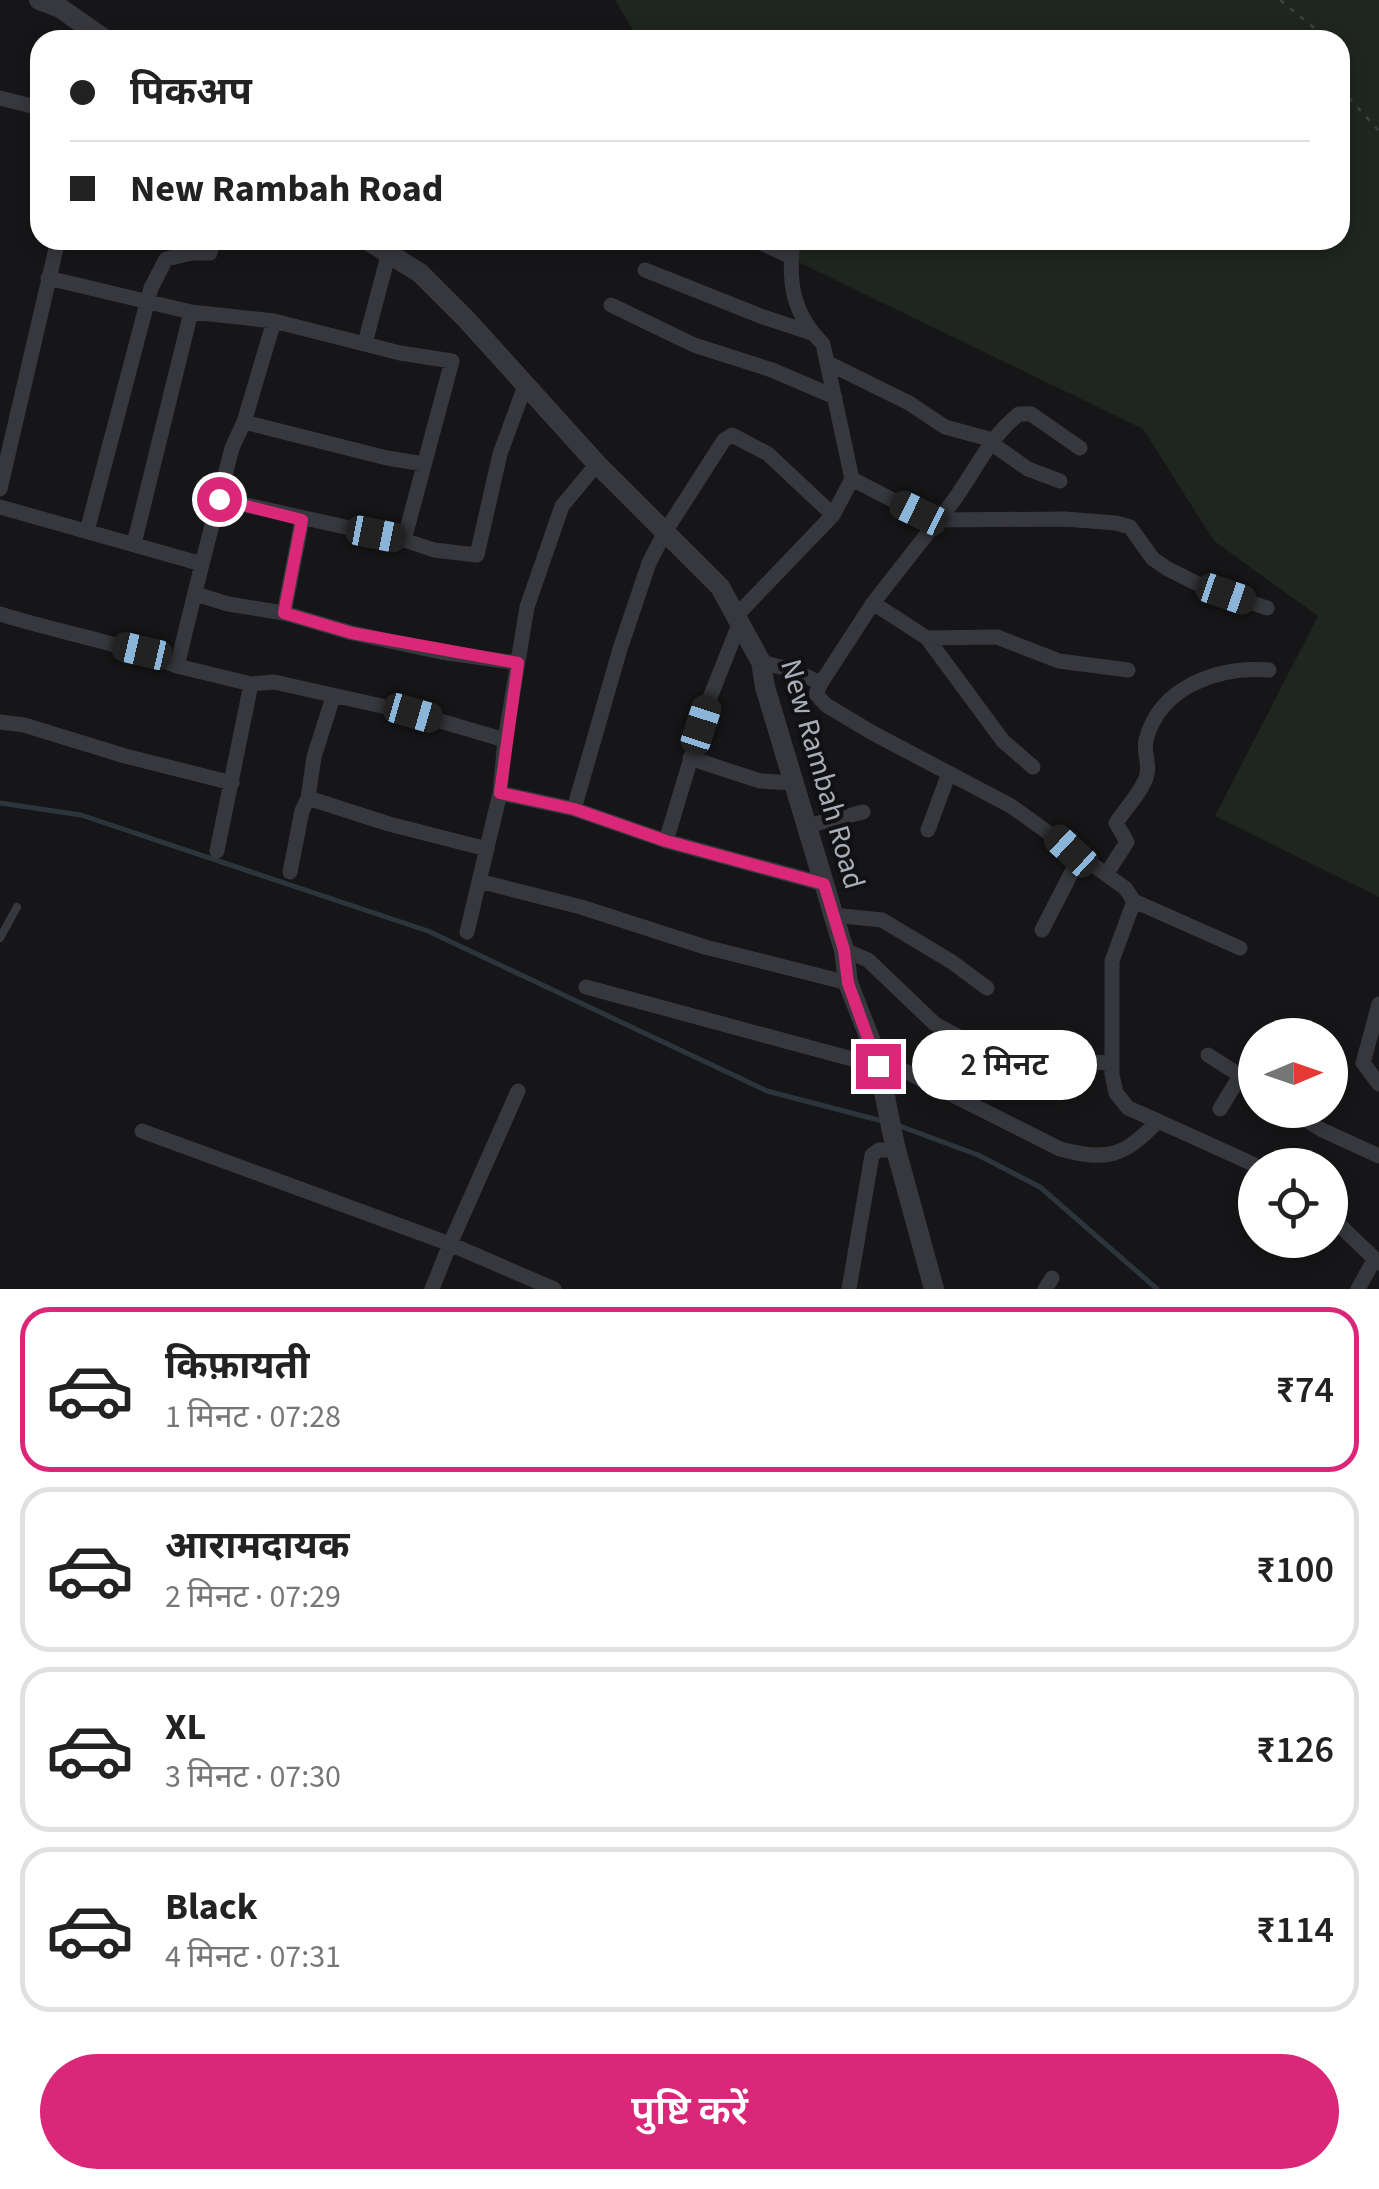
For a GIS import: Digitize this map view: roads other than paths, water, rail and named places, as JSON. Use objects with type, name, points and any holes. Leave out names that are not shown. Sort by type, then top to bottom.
[{"type":"street","points":[[39,0],[60,8],[92,30]]},
{"type":"street","points":[[0,99],[30,106]]},
{"type":"street","points":[[0,489],[7,429],[55,250]]},
{"type":"street","points":[[87,531],[151,288],[166,259],[211,250]]},
{"type":"street","name":"New Rambah Road","points":[[380,250],[420,274],[526,383],[597,464],[720,588],[761,662],[765,687],[844,950],[848,983],[879,1069],[934,1289]]},
{"type":"street","points":[[776,250],[791,257]]},
{"type":"street","points":[[666,841],[738,619],[833,515],[852,479],[824,344],[812,332],[792,296],[792,250]]},
{"type":"street","points":[[365,343],[388,256]]},
{"type":"street","points":[[645,270],[762,317],[812,332]]},
{"type":"street","points":[[48,278],[191,312],[274,321],[452,362],[404,540]]},
{"type":"street","points":[[610,306],[694,345],[772,370],[835,398]]},
{"type":"street","points":[[134,544],[191,312]]},
{"type":"street","points":[[177,666],[232,448],[244,422],[274,321]]},
{"type":"street","points":[[828,363],[909,403],[944,427],[992,442],[1028,469],[1060,481]]},
{"type":"street","points":[[219,499],[434,550],[477,555],[500,454],[526,383]]},
{"type":"street","points":[[1080,448],[1027,412],[1006,424],[958,500],[873,603],[816,694],[826,705],[1047,829],[1079,858],[1107,873],[1134,900],[1240,948]]},
{"type":"street","points":[[244,422],[424,464]]},
{"type":"street","points":[[574,809],[649,563],[724,440],[732,435],[768,454],[833,515]]},
{"type":"street","points":[[467,932],[500,793],[504,740],[527,607],[562,506],[597,464]]},
{"type":"street","points":[[852,479],[938,522],[1065,519],[1116,523],[1130,528],[1152,559],[1168,569],[1200,585],[1267,608]]},
{"type":"street","points":[[0,507],[202,564]]},
{"type":"street","points":[[284,613],[302,520]]},
{"type":"street","points":[[196,594],[352,633],[518,663]]},
{"type":"street","points":[[873,603],[927,638],[1003,741],[1033,766]]},
{"type":"street","points":[[0,614],[142,651],[177,666],[252,684],[274,682],[413,713],[504,740]]},
{"type":"street","points":[[927,638],[996,636],[1059,662],[1128,670]]},
{"type":"street","points":[[761,662],[821,683]]},
{"type":"street","points":[[1107,873],[1127,842],[1116,823],[1146,780],[1146,739],[1161,709],[1182,689],[1200,680],[1248,668],[1269,670]]},
{"type":"street","points":[[216,851],[252,684]]},
{"type":"street","points":[[290,872],[314,757],[332,697]]},
{"type":"street","points":[[0,722],[24,725],[232,782]]},
{"type":"street","points":[[690,758],[760,781],[794,784]]},
{"type":"street","points":[[928,830],[949,773]]},
{"type":"street","points":[[500,793],[574,809],[666,841],[824,884]]},
{"type":"street","points":[[308,798],[486,849]]},
{"type":"street","points":[[807,826],[864,812]]},
{"type":"street","points":[[1042,930],[1079,858]]},
{"type":"street","points":[[479,881],[581,906],[704,947],[848,983]]},
{"type":"street","points":[[1134,900],[1112,961],[1112,1064],[1116,1093],[1128,1108],[1238,1157]]},
{"type":"street","points":[[833,915],[882,920],[987,988]]},
{"type":"street","points":[[844,950],[868,960],[935,1024],[965,1040],[1034,1049],[1068,1061],[1112,1064]]},
{"type":"street","points":[[586,988],[879,1069],[1078,1154],[1106,1156],[1132,1147],[1158,1122]]},
{"type":"street","points":[[1379,1004],[1363,1063],[1379,1084]]},
{"type":"street","points":[[1208,1055],[1238,1075]]},
{"type":"street","points":[[1220,1109],[1238,1079]]},
{"type":"street","points":[[432,1289],[518,1091]]},
{"type":"street","points":[[1319,1128],[1379,1156]]},
{"type":"street","points":[[142,1131],[450,1244],[554,1289]]},
{"type":"street","points":[[850,1289],[872,1154],[896,1148]]},
{"type":"street","points":[[1348,1234],[1376,1262],[1358,1289]]},
{"type":"lane","points":[[0,938],[17,908]]},
{"type":"waterway","points":[[0,803],[81,815],[428,931],[767,1091],[886,1122]]},
{"type":"waterway","points":[[897,1125],[978,1155],[1040,1187],[1157,1289]]}]
